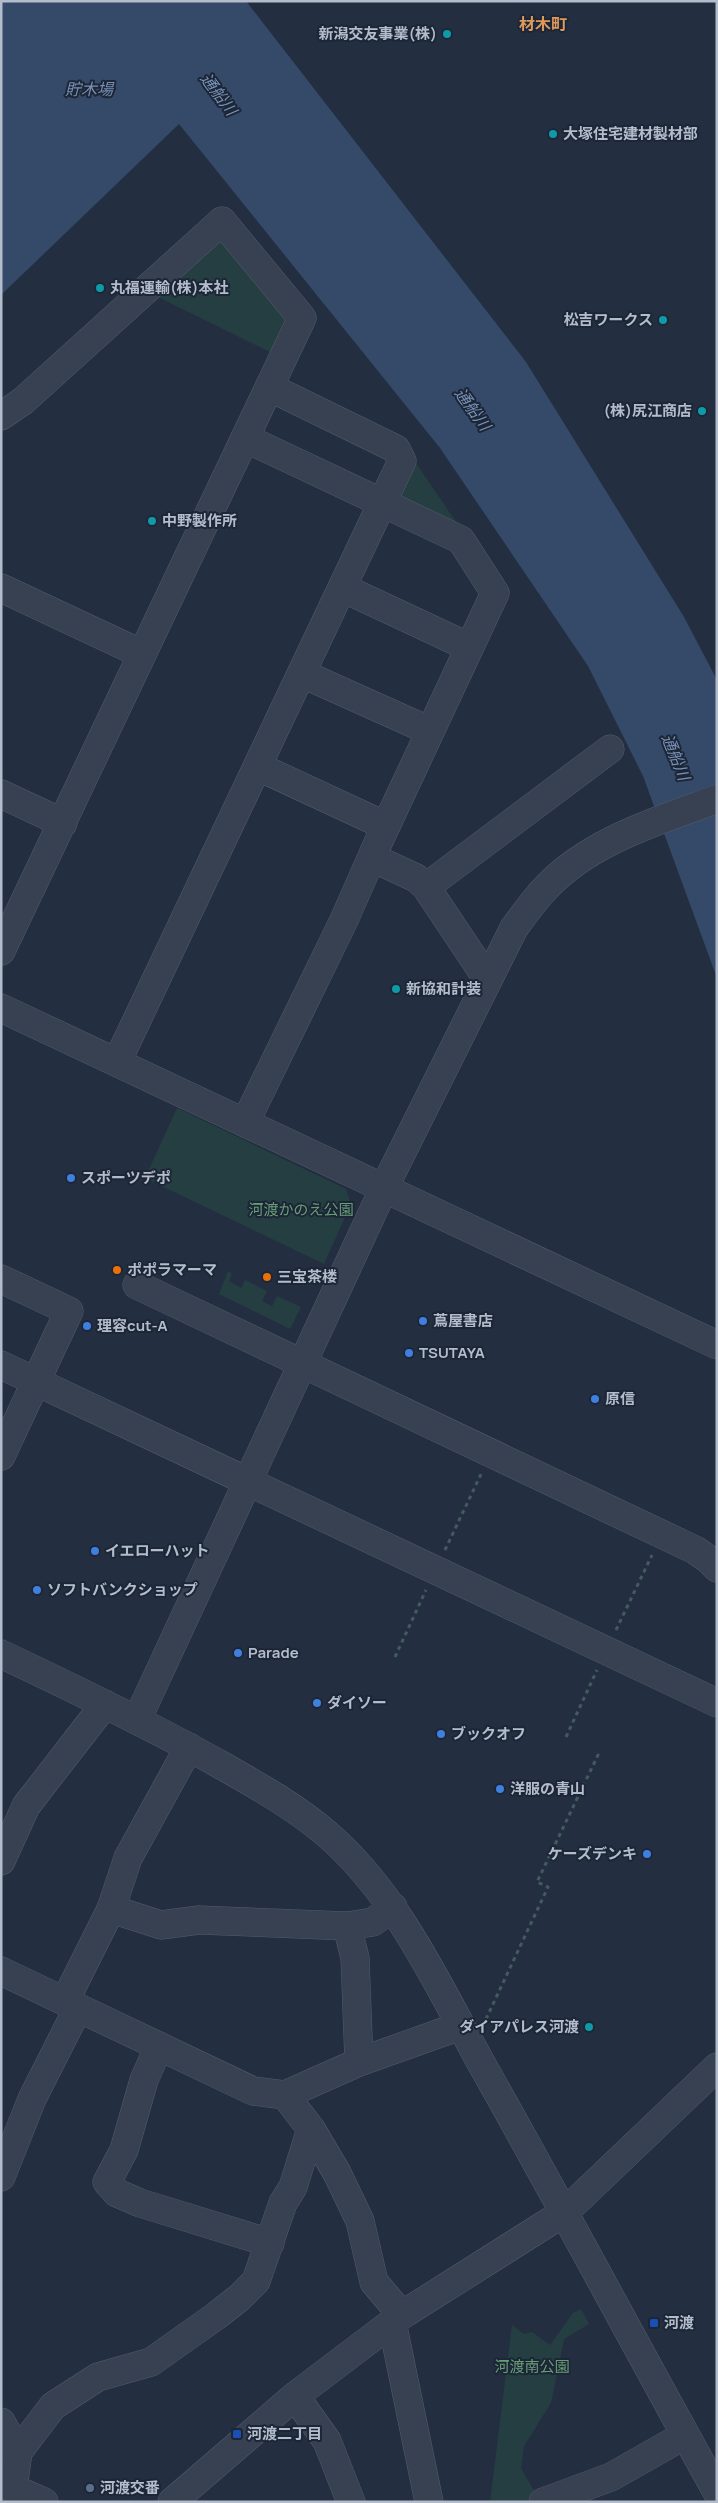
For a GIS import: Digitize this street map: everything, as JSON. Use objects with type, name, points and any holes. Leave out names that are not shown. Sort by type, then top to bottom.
[{"type":"street","points":[[1,416],[23,401],[222,221],[302,318],[1,951]]},
{"type":"street","points":[[118,1062],[402,461],[396,450],[269,387]]},
{"type":"street","points":[[245,438],[461,540],[495,593],[386,826],[373,858],[245,1122]]},
{"type":"street","points":[[1,588],[142,654]]},
{"type":"street","points":[[343,588],[469,647]]},
{"type":"street","points":[[303,674],[430,731]]},
{"type":"street","points":[[426,887],[610,749]]},
{"type":"street","points":[[259,767],[386,826]]},
{"type":"street","points":[[1,794],[63,823]]},
{"type":"street","points":[[137,1720],[383,1190],[514,928],[543,891],[563,872],[596,850],[646,824],[717,800]]},
{"type":"street","points":[[373,858],[416,878],[426,887],[488,980]]},
{"type":"street","points":[[1,1008],[245,1122],[383,1190],[717,1346]]},
{"type":"street","points":[[1,1279],[69,1311],[2,1454]]},
{"type":"street","points":[[137,1285],[694,1550],[708,1558],[717,1568]]},
{"type":"street","points":[[1,1366],[717,1703]]},
{"type":"street","points":[[1,1654],[137,1720],[276,1796],[304,1815],[329,1836],[368,1875],[393,1907],[473,2023],[565,2212],[717,2492]]},
{"type":"street","points":[[1,1861],[26,1806],[105,1704]]},
{"type":"street","points":[[1,2177],[111,1909],[128,1858],[189,1747]]},
{"type":"street","points":[[111,1909],[161,1925],[200,1920],[347,1926],[372,1922],[393,1907]]},
{"type":"street","points":[[347,1926],[355,1958],[359,2062]]},
{"type":"street","points":[[1,1971],[254,2091],[285,2095],[359,2062],[473,2023]]},
{"type":"street","points":[[159,2046],[144,2080],[124,2150],[107,2182],[117,2193],[140,2203],[270,2243]]},
{"type":"street","points":[[172,2502],[295,2396],[397,2318],[565,2212],[717,2067]]},
{"type":"street","points":[[285,2095],[311,2129],[360,2220],[374,2282],[397,2318],[428,2502]]},
{"type":"street","points":[[44,2502],[12,2491],[18,2452],[53,2406],[98,2377],[151,2362],[239,2298],[256,2280],[283,2203],[293,2187],[311,2129]]},
{"type":"street","points":[[295,2396],[327,2441],[351,2502]]},
{"type":"street","points":[[1,2422],[18,2452]]},
{"type":"street","points":[[543,2502],[611,2477],[685,2435]]},
{"type":"path","points":[[473,2023],[548,1887],[537,1882],[599,1753]]},
{"type":"green space","points":[[216,239],[229,240],[286,312],[287,326],[274,354],[156,296]]},
{"type":"green space","points":[[409,453],[463,532],[394,499]]},
{"type":"green space","name":"河渡かのえ公園","points":[[177,1108],[346,1189],[351,1204],[324,1264],[145,1178]]},
{"type":"green space","points":[[228,1271],[232,1274],[229,1281],[241,1288],[245,1280],[267,1291],[262,1301],[272,1306],[277,1296],[301,1307],[290,1329],[219,1294]]},
{"type":"green space","name":"河渡南公園","points":[[581,2309],[589,2324],[564,2339],[551,2403],[524,2446],[521,2468],[537,2496],[537,2502],[490,2502],[512,2325],[524,2334],[532,2332],[550,2345],[573,2313]]},
{"type":"water","points":[[1,1],[246,1],[526,362],[684,617],[717,680],[717,978],[643,776],[588,666],[440,448],[179,124],[1,295]]},
{"type":"place","name":"新潟交友事業(株)","points":[[447,34]]},
{"type":"place","name":"大塚住宅建材製材部","points":[[553,134]]},
{"type":"place","name":"丸福運輸(株)本社","points":[[100,288]]},
{"type":"place","name":"松吉ワークス","points":[[663,320]]},
{"type":"place","name":"(株)尻江商店","points":[[702,411]]},
{"type":"place","name":"中野製作所","points":[[152,521]]},
{"type":"place","name":"新協和計装","points":[[396,989]]},
{"type":"place","name":"スポーツデポ","points":[[71,1178]]},
{"type":"place","name":"ポポラマーマ","points":[[117,1270]]},
{"type":"place","name":"三宝茶楼","points":[[267,1277]]},
{"type":"place","name":"蔦屋書店","points":[[423,1321]]},
{"type":"place","name":"理容cut-A","points":[[87,1326]]},
{"type":"place","name":"TSUTAYA","points":[[409,1353]]},
{"type":"place","name":"原信","points":[[595,1399]]},
{"type":"place","name":"イエローハット","points":[[95,1551]]},
{"type":"place","name":"ソフトバンクショップ","points":[[37,1590]]},
{"type":"place","name":"Parade","points":[[238,1653]]},
{"type":"place","name":"ダイソー","points":[[317,1703]]},
{"type":"place","name":"ブックオフ","points":[[441,1734]]},
{"type":"place","name":"洋服の青山","points":[[500,1789]]},
{"type":"place","name":"ケーズデンキ","points":[[647,1854]]},
{"type":"place","name":"ダイアパレス河渡","points":[[589,2027]]},
{"type":"place","name":"河渡","points":[[654,2323]]},
{"type":"place","name":"河渡二丁目","points":[[237,2434]]},
{"type":"place","name":"河渡交番","points":[[90,2488]]},
{"type":"district","name":"材木町","points":[[543,24]]},
{"type":"water label","name":"貯木場","points":[[89,89]]},
{"type":"water label","name":"通船川","points":[[219,94]]},
{"type":"water label","name":"通船川","points":[[473,409]]},
{"type":"water label","name":"通船川","points":[[676,757]]}]
